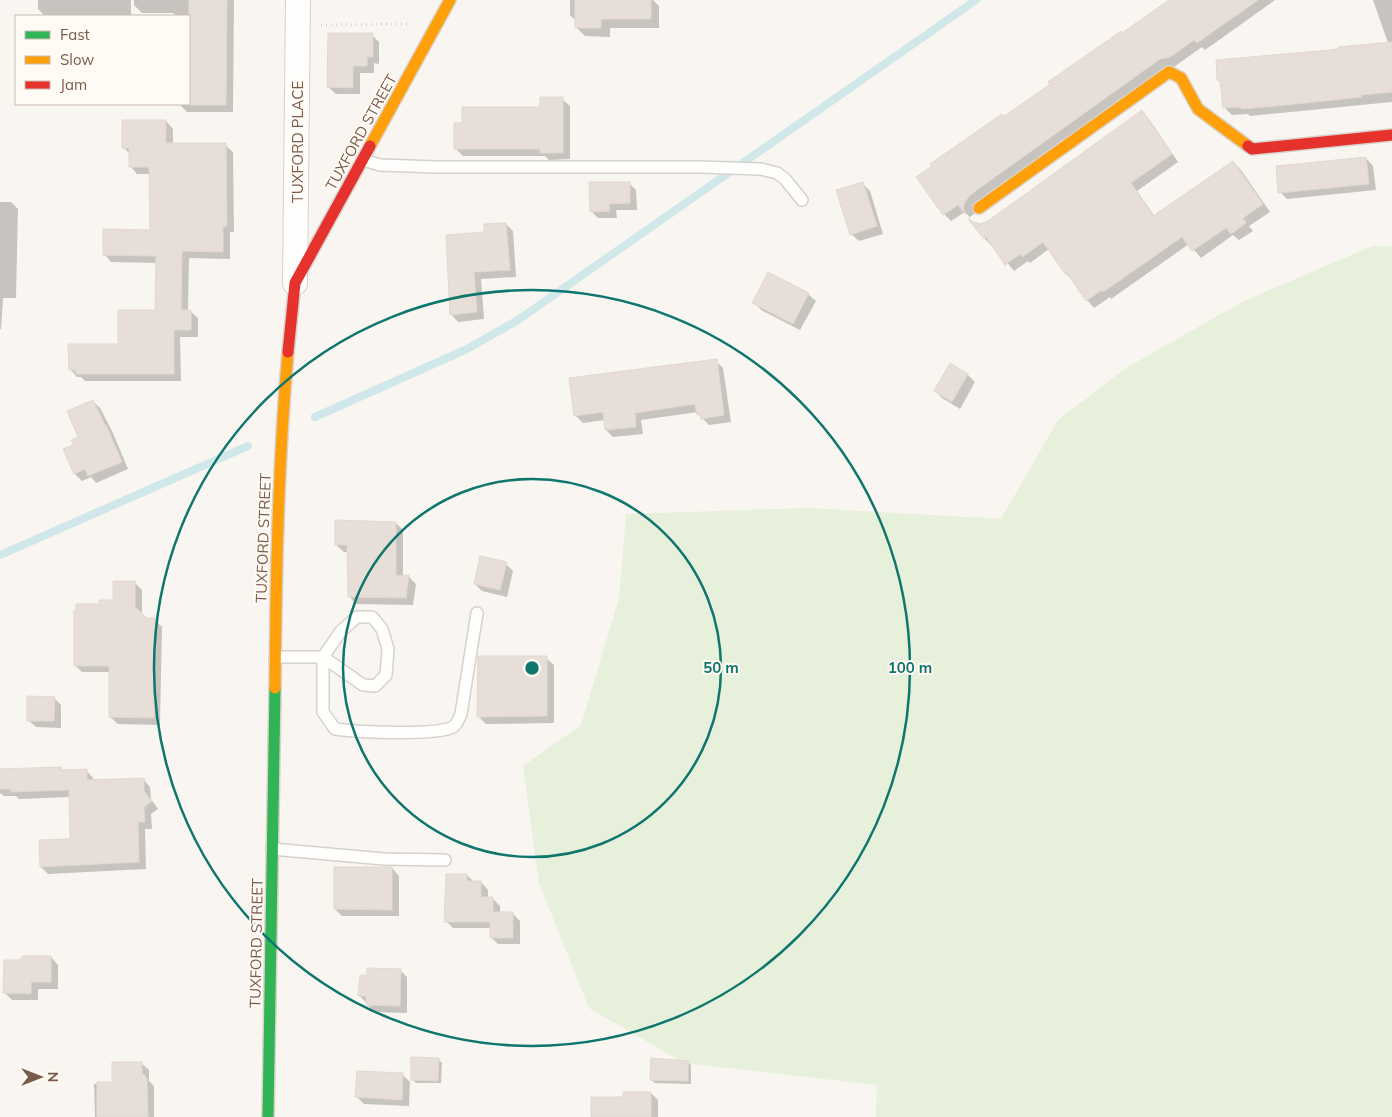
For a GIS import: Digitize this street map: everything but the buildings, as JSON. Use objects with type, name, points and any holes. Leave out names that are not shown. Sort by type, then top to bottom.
[{"type":"street","name":"TUXFORD PLACE","points":[[295,284],[298,0]]},
{"type":"street","name":"TUXFORD STREET","points":[[268,1117],[276,590],[283,408],[295,284],[450,0]]},
{"type":"street","points":[[978,208],[1169,72],[1181,78],[1198,109],[1252,149],[1392,134]]},
{"type":"lane","points":[[363,160],[380,165],[436,167],[761,169],[777,173],[785,179],[802,200]]},
{"type":"lane","points":[[275,657],[323,657],[363,685],[375,686],[386,675],[388,649],[382,629],[372,618],[357,618],[341,631],[323,657],[324,712],[335,729],[352,731],[440,732],[455,726],[461,714],[476,613]]},
{"type":"lane","points":[[272,850],[384,858],[445,860]]},
{"type":"path","points":[[298,25],[438,23]]},
{"type":"green space","points":[[1372,246],[1392,246],[1392,1117],[876,1117],[877,1085],[684,1063],[589,1008],[539,883],[523,766],[581,725],[619,598],[626,514],[808,508],[1001,519],[1058,420],[1126,368],[1244,301]]},
{"type":"waterway","points":[[315,417],[467,349],[518,320],[976,0]]},
{"type":"waterway","points":[[0,555],[248,446]]},
{"type":"traffic: fast","points":[[268,1117],[275,688]]},
{"type":"traffic: slow","points":[[370,146],[450,0]]},
{"type":"traffic: slow","points":[[979,208],[1169,72],[1181,78],[1198,109],[1248,146]]},
{"type":"traffic: slow","points":[[275,688],[278,520],[288,352]]},
{"type":"traffic: jam","points":[[1248,146],[1252,149],[1392,135]]},
{"type":"traffic: jam","points":[[288,352],[295,283],[370,146]]}]
